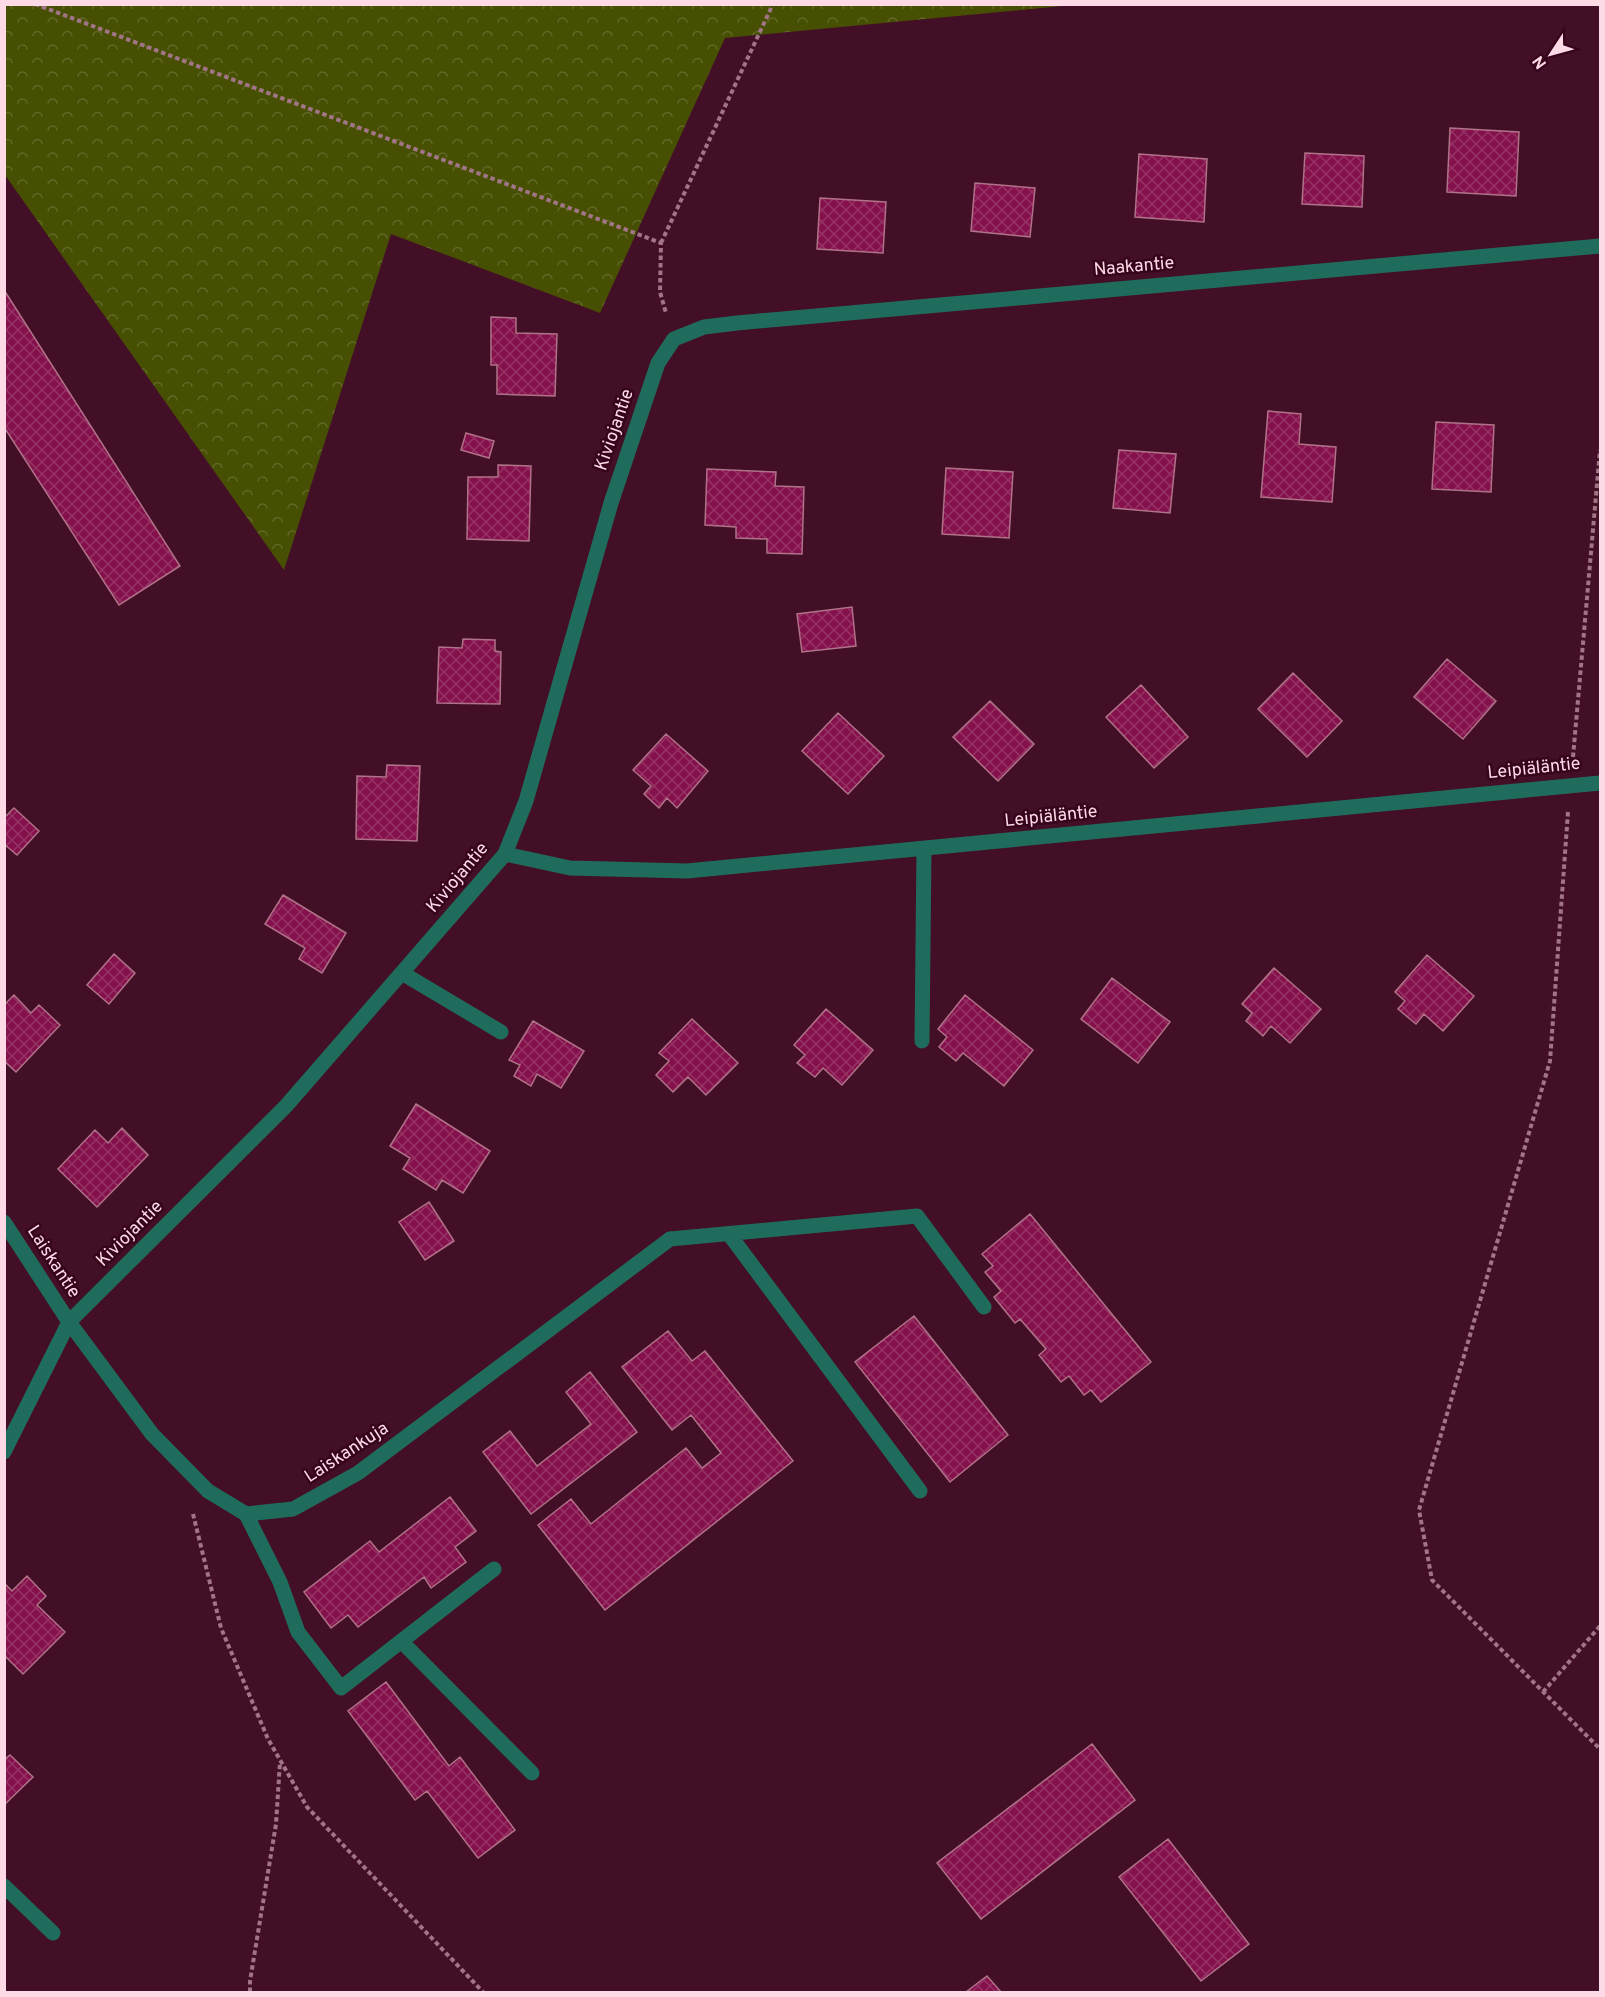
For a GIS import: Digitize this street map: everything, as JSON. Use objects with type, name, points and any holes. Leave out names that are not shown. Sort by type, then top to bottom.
[{"type":"street","name":"Naakantie","points":[[674,339],[704,327],[737,323],[1600,246]]},
{"type":"street","name":"Kiviojantie","points":[[69,1322],[286,1106],[505,854],[526,801],[611,503],[658,363],[674,339]]},
{"type":"street","name":"Leipiäläntie","points":[[505,854],[570,868],[687,871],[1600,783]]},
{"type":"street","points":[[922,1041],[924,849]]},
{"type":"street","points":[[402,973],[501,1032]]},
{"type":"street","points":[[729,1234],[917,1216],[984,1307]]},
{"type":"street","name":"Laiskantie","points":[[4,1222],[69,1322],[4,1452]]},
{"type":"street","points":[[729,1234],[920,1491]]},
{"type":"street","name":"Laiskankuja","points":[[246,1514],[293,1509],[358,1473],[670,1239],[729,1234]]},
{"type":"street","points":[[69,1322],[152,1434],[208,1491],[246,1514],[280,1582],[298,1632],[341,1688],[494,1569]]},
{"type":"street","points":[[401,1641],[532,1773]]},
{"type":"street","points":[[4,1886],[53,1934]]},
{"type":"path","points":[[35,4],[662,243]]},
{"type":"path","points":[[674,339],[660,292],[662,243],[773,4]]},
{"type":"path","points":[[1600,450],[1570,785],[1550,1061],[1419,1510],[1432,1580],[1600,1749]]},
{"type":"path","points":[[180,1464],[221,1628],[268,1738],[307,1807],[483,1992]]},
{"type":"path","points":[[1543,1692],[1600,1626]]},
{"type":"path","points":[[250,1992],[276,1824],[281,1760]]},
{"type":"green space","points":[[4,5],[1073,5],[725,38],[600,313],[391,234],[284,570],[5,175]]},
{"type":"building","points":[[1450,128],[1519,132],[1516,196],[1447,192]]},
{"type":"building","points":[[1305,153],[1364,156],[1362,207],[1302,204]]},
{"type":"building","points":[[1139,154],[1207,159],[1204,222],[1135,217]]},
{"type":"building","points":[[975,183],[1035,188],[1030,237],[971,231]]},
{"type":"building","points":[[820,198],[886,202],[883,253],[817,249]]},
{"type":"building","points":[[4,290],[180,566],[119,605],[4,427]]},
{"type":"building","points":[[491,317],[516,318],[516,333],[557,334],[555,396],[497,394],[497,365],[491,365]]},
{"type":"building","points":[[1268,411],[1301,414],[1299,444],[1336,447],[1332,502],[1261,497]]},
{"type":"building","points":[[1436,422],[1494,425],[1491,492],[1432,489]]},
{"type":"building","points":[[466,433],[494,441],[489,458],[461,450]]},
{"type":"building","points":[[1119,450],[1176,454],[1170,513],[1113,508]]},
{"type":"building","points":[[498,465],[531,466],[529,541],[467,539],[468,477],[498,477]]},
{"type":"building","points":[[946,468],[1013,472],[1009,538],[942,534]]},
{"type":"building","points":[[707,469],[776,472],[775,486],[804,487],[802,554],[767,553],[767,539],[736,538],[736,527],[705,525]]},
{"type":"building","points":[[852,607],[856,646],[802,652],[797,614]]},
{"type":"building","points":[[463,639],[495,640],[495,651],[501,652],[500,704],[437,703],[439,647],[462,648]]},
{"type":"building","points":[[1447,659],[1496,701],[1463,739],[1414,697]]},
{"type":"building","points":[[1293,673],[1342,721],[1307,757],[1258,709]]},
{"type":"building","points":[[1141,685],[1188,737],[1154,768],[1106,717]]},
{"type":"building","points":[[990,701],[1034,744],[998,781],[953,737]]},
{"type":"building","points":[[838,713],[884,756],[848,794],[802,751]]},
{"type":"building","points":[[666,734],[708,771],[677,808],[667,798],[659,808],[644,794],[651,786],[633,770]]},
{"type":"building","points":[[387,765],[420,766],[417,841],[356,839],[357,776],[386,777]]},
{"type":"building","points":[[14,808],[39,831],[17,855],[4,844],[4,818]]},
{"type":"building","points":[[283,895],[346,933],[322,973],[299,959],[305,948],[265,924]]},
{"type":"building","points":[[114,954],[135,973],[109,1004],[87,985]]},
{"type":"building","points":[[1427,955],[1474,996],[1443,1031],[1424,1014],[1416,1024],[1398,1009],[1405,1001],[1395,992]]},
{"type":"building","points":[[1274,968],[1321,1009],[1290,1043],[1271,1026],[1263,1036],[1246,1021],[1252,1013],[1242,1004]]},
{"type":"building","points":[[1112,978],[1170,1022],[1138,1063],[1081,1019]]},
{"type":"building","points":[[14,995],[31,1013],[39,1005],[60,1025],[16,1072],[4,1061],[4,1005]]},
{"type":"building","points":[[965,995],[1033,1050],[1004,1086],[963,1053],[956,1061],[939,1047],[947,1037],[938,1029]]},
{"type":"building","points":[[826,1009],[873,1050],[842,1085],[823,1068],[815,1077],[797,1063],[805,1055],[794,1045]]},
{"type":"building","points":[[692,1019],[738,1063],[706,1095],[688,1077],[673,1092],[656,1075],[669,1061],[659,1053]]},
{"type":"building","points":[[533,1021],[584,1051],[561,1088],[537,1074],[531,1086],[514,1076],[520,1065],[509,1060]]},
{"type":"building","points":[[416,1104],[490,1151],[463,1193],[442,1180],[436,1190],[403,1169],[410,1158],[390,1146]]},
{"type":"building","points":[[122,1128],[148,1155],[97,1207],[58,1169],[95,1130],[108,1143]]},
{"type":"building","points":[[429,1202],[454,1241],[425,1260],[399,1222]]},
{"type":"building","points":[[1030,1214],[1151,1362],[1101,1402],[1091,1390],[1084,1395],[1069,1376],[1061,1382],[1039,1355],[1046,1349],[1020,1319],[1015,1323],[994,1297],[1001,1291],[985,1272],[993,1266],[982,1254]]},
{"type":"building","points":[[914,1316],[1008,1435],[950,1482],[855,1362]]},
{"type":"building","points":[[668,1331],[692,1361],[705,1351],[793,1461],[605,1610],[538,1525],[571,1499],[591,1524],[686,1448],[702,1468],[721,1453],[691,1415],[672,1430],[622,1367]]},
{"type":"building","points":[[590,1372],[637,1432],[531,1514],[483,1452],[510,1431],[537,1466],[591,1424],[566,1392]]},
{"type":"building","points":[[450,1497],[476,1531],[455,1547],[466,1562],[431,1588],[424,1577],[358,1627],[348,1615],[331,1628],[304,1592],[370,1541],[379,1552]]},
{"type":"building","points":[[27,1576],[46,1596],[37,1605],[65,1632],[23,1674],[4,1655],[4,1586],[6,1585],[12,1591]]},
{"type":"building","points":[[386,1682],[449,1766],[460,1757],[515,1830],[478,1858],[427,1791],[415,1800],[348,1711]]},
{"type":"building","points":[[1092,1744],[1135,1800],[981,1919],[937,1863]]},
{"type":"building","points":[[10,1755],[33,1777],[4,1805],[4,1760]]},
{"type":"building","points":[[1168,1839],[1249,1944],[1201,1981],[1119,1877]]},
{"type":"building","points":[[987,1976],[1001,1992],[966,1992]]}]
